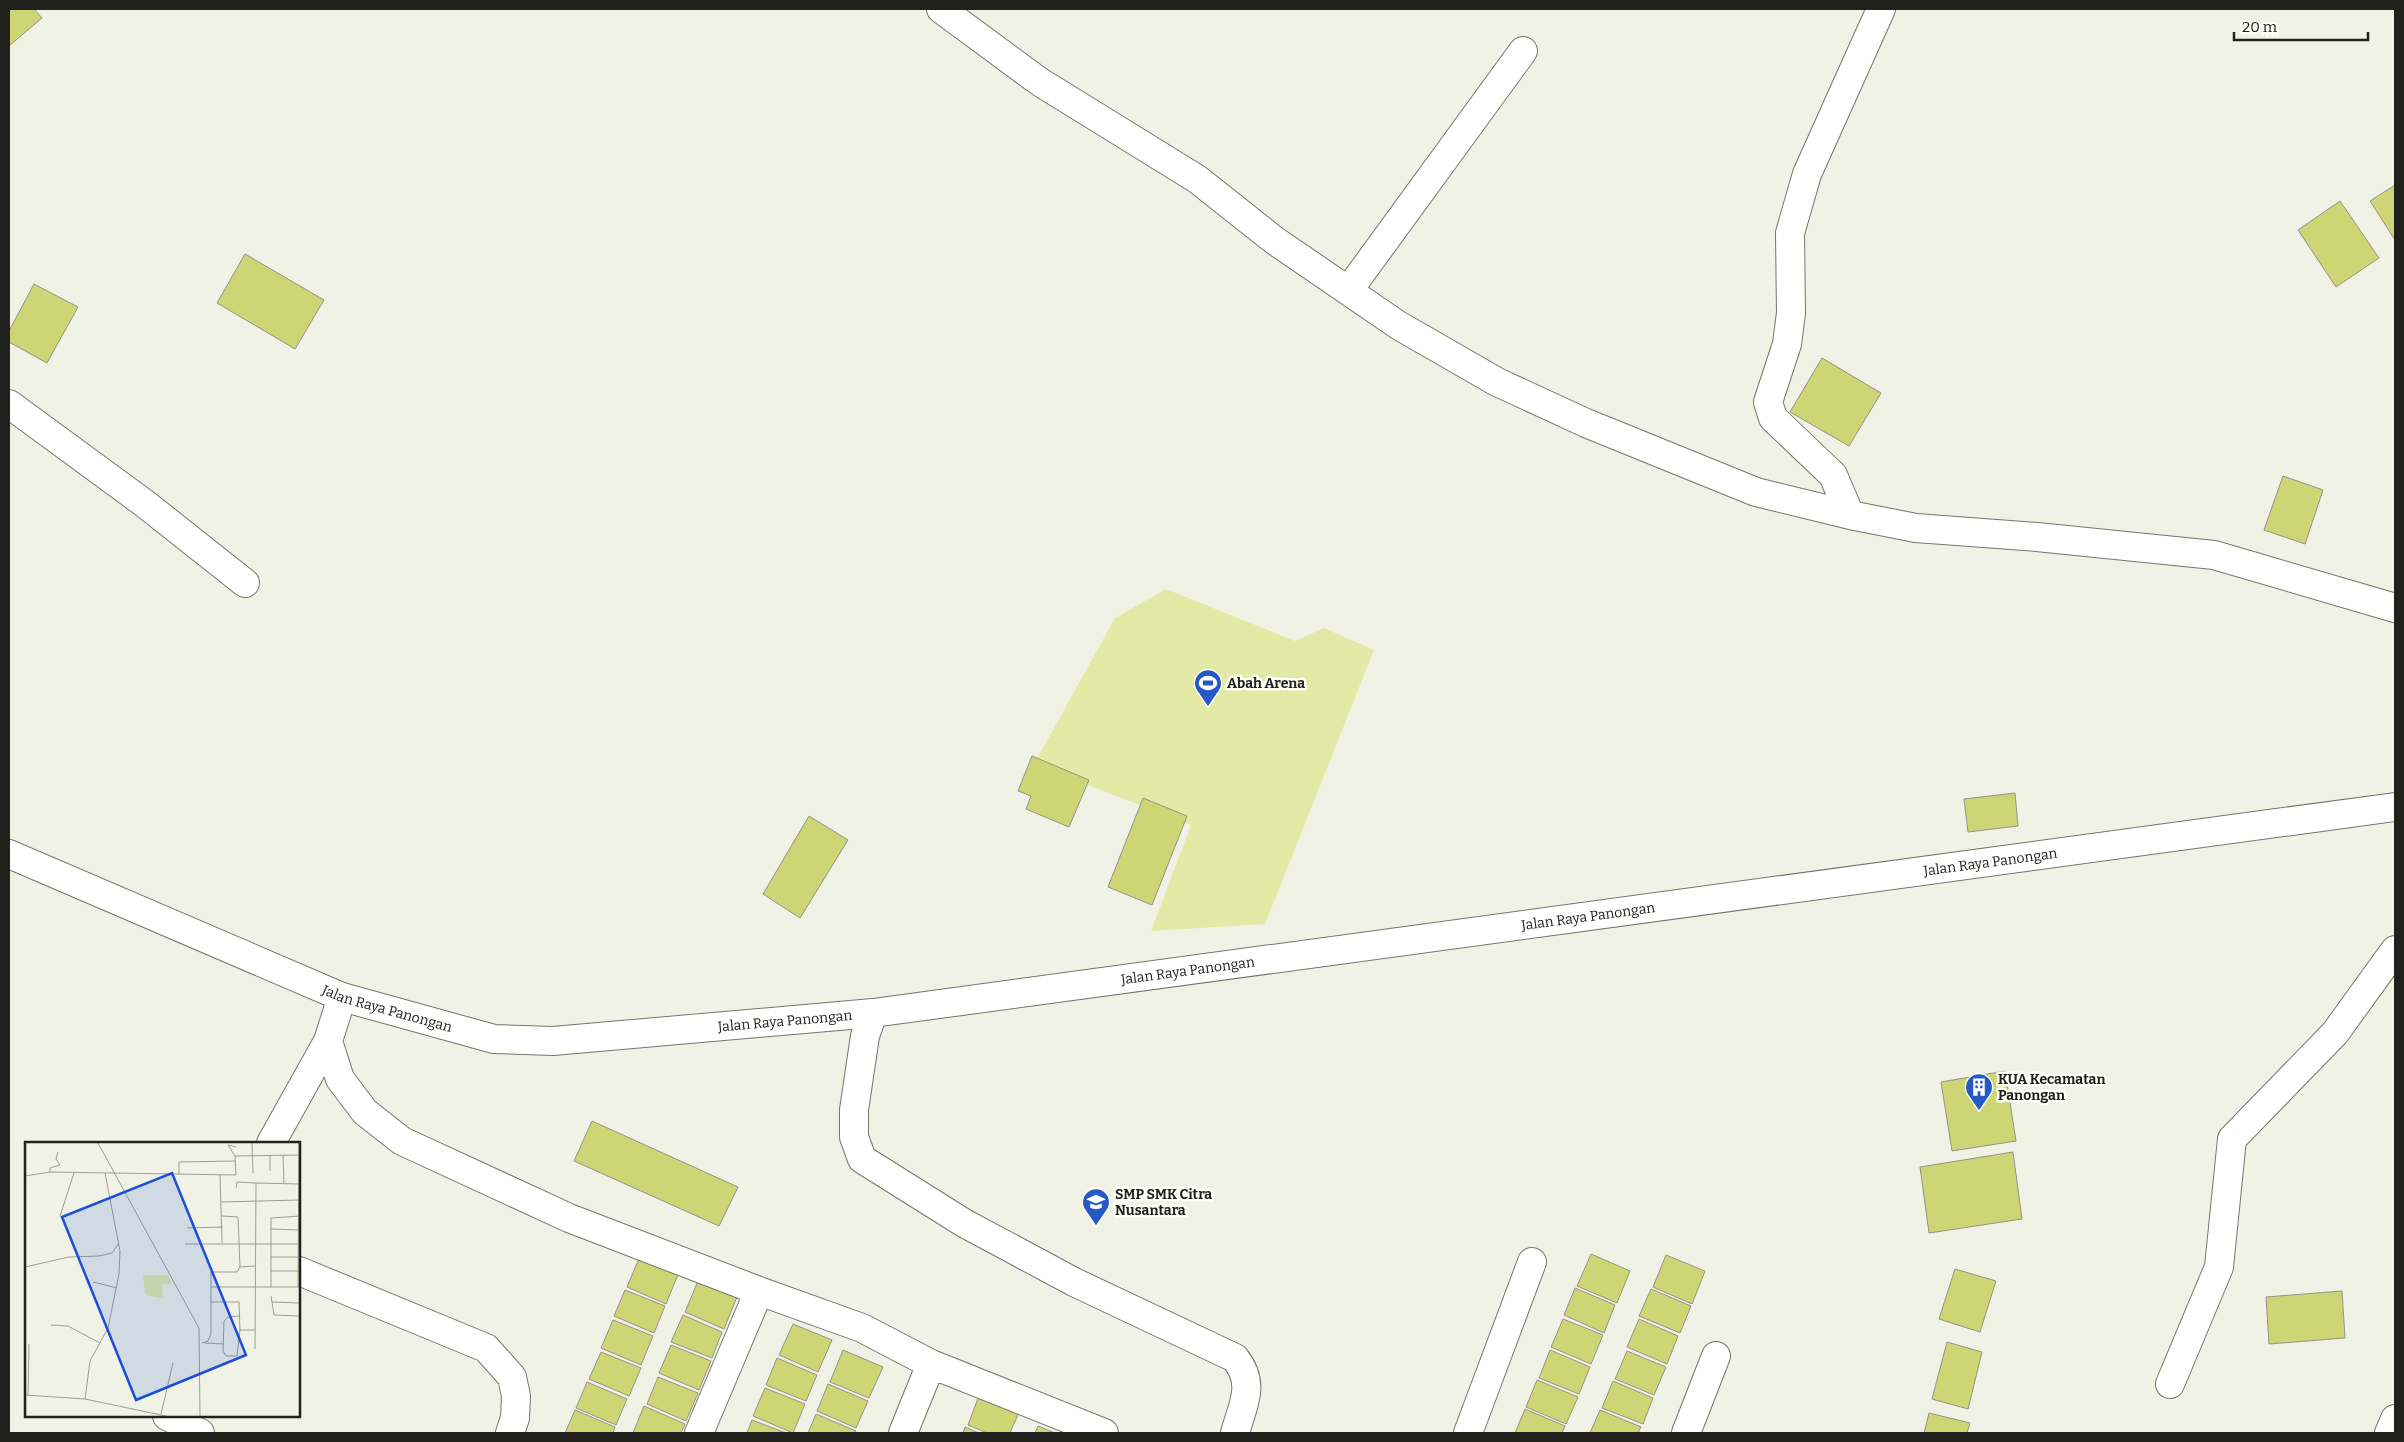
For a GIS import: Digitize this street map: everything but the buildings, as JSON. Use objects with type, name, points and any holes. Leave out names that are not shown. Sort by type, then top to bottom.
[{"type":"street","points":[[941,9],[1040,82],[1197,179],[1274,240],[1398,325],[1489,378],[1586,423],[1756,492],[1850,515],[1916,528],[2037,537],[2214,555],[2395,608]]},
{"type":"street","points":[[1850,515],[1833,475],[1772,418],[1768,402],[1786,344],[1791,313],[1790,233],[1804,182],[1881,9]]},
{"type":"street","points":[[1348,291],[1523,50]]},
{"type":"street","points":[[9,404],[144,503],[245,583]]},
{"type":"street","name":"Jalan Raya Panongan","points":[[9,854],[342,997],[494,1038],[526,1042],[553,1042],[873,1013],[2395,807]]},
{"type":"street","points":[[2170,1384],[2218,1267],[2232,1138],[2335,1034],[2395,950]]},
{"type":"street","points":[[273,1142],[328,1041],[342,997]]},
{"type":"street","points":[[873,1013],[865,1036],[854,1110],[854,1138],[862,1159],[964,1224],[1074,1282],[1235,1358],[1244,1370],[1247,1387],[1235,1433]]},
{"type":"street","points":[[328,1041],[340,1080],[365,1112],[402,1141],[569,1218],[759,1291],[862,1328],[931,1364],[1104,1433]]},
{"type":"street","points":[[1468,1433],[1532,1262]]},
{"type":"street","points":[[300,1271],[486,1348],[512,1377],[516,1396],[515,1418],[510,1433]]},
{"type":"street","points":[[699,1433],[759,1291]]},
{"type":"street","points":[[1686,1433],[1716,1356]]},
{"type":"street","points":[[903,1433],[931,1364]]},
{"type":"street","points":[[170,1417],[200,1433]]},
{"type":"street","points":[[2389,1433],[2395,1419]]},
{"type":"green space","name":"Abah Arena","points":[[1166,589],[1295,641],[1324,628],[1374,650],[1265,924],[1151,931],[1191,825],[1034,764],[1115,618]]},
{"type":"place","name":"Abah Arena","points":[[1208,707]]},
{"type":"place","name":"KUA Kecamatan Panongan","points":[[1979,1111]]},
{"type":"place","name":"SMP SMK Citra Nusantara","points":[[1096,1226]]}]
